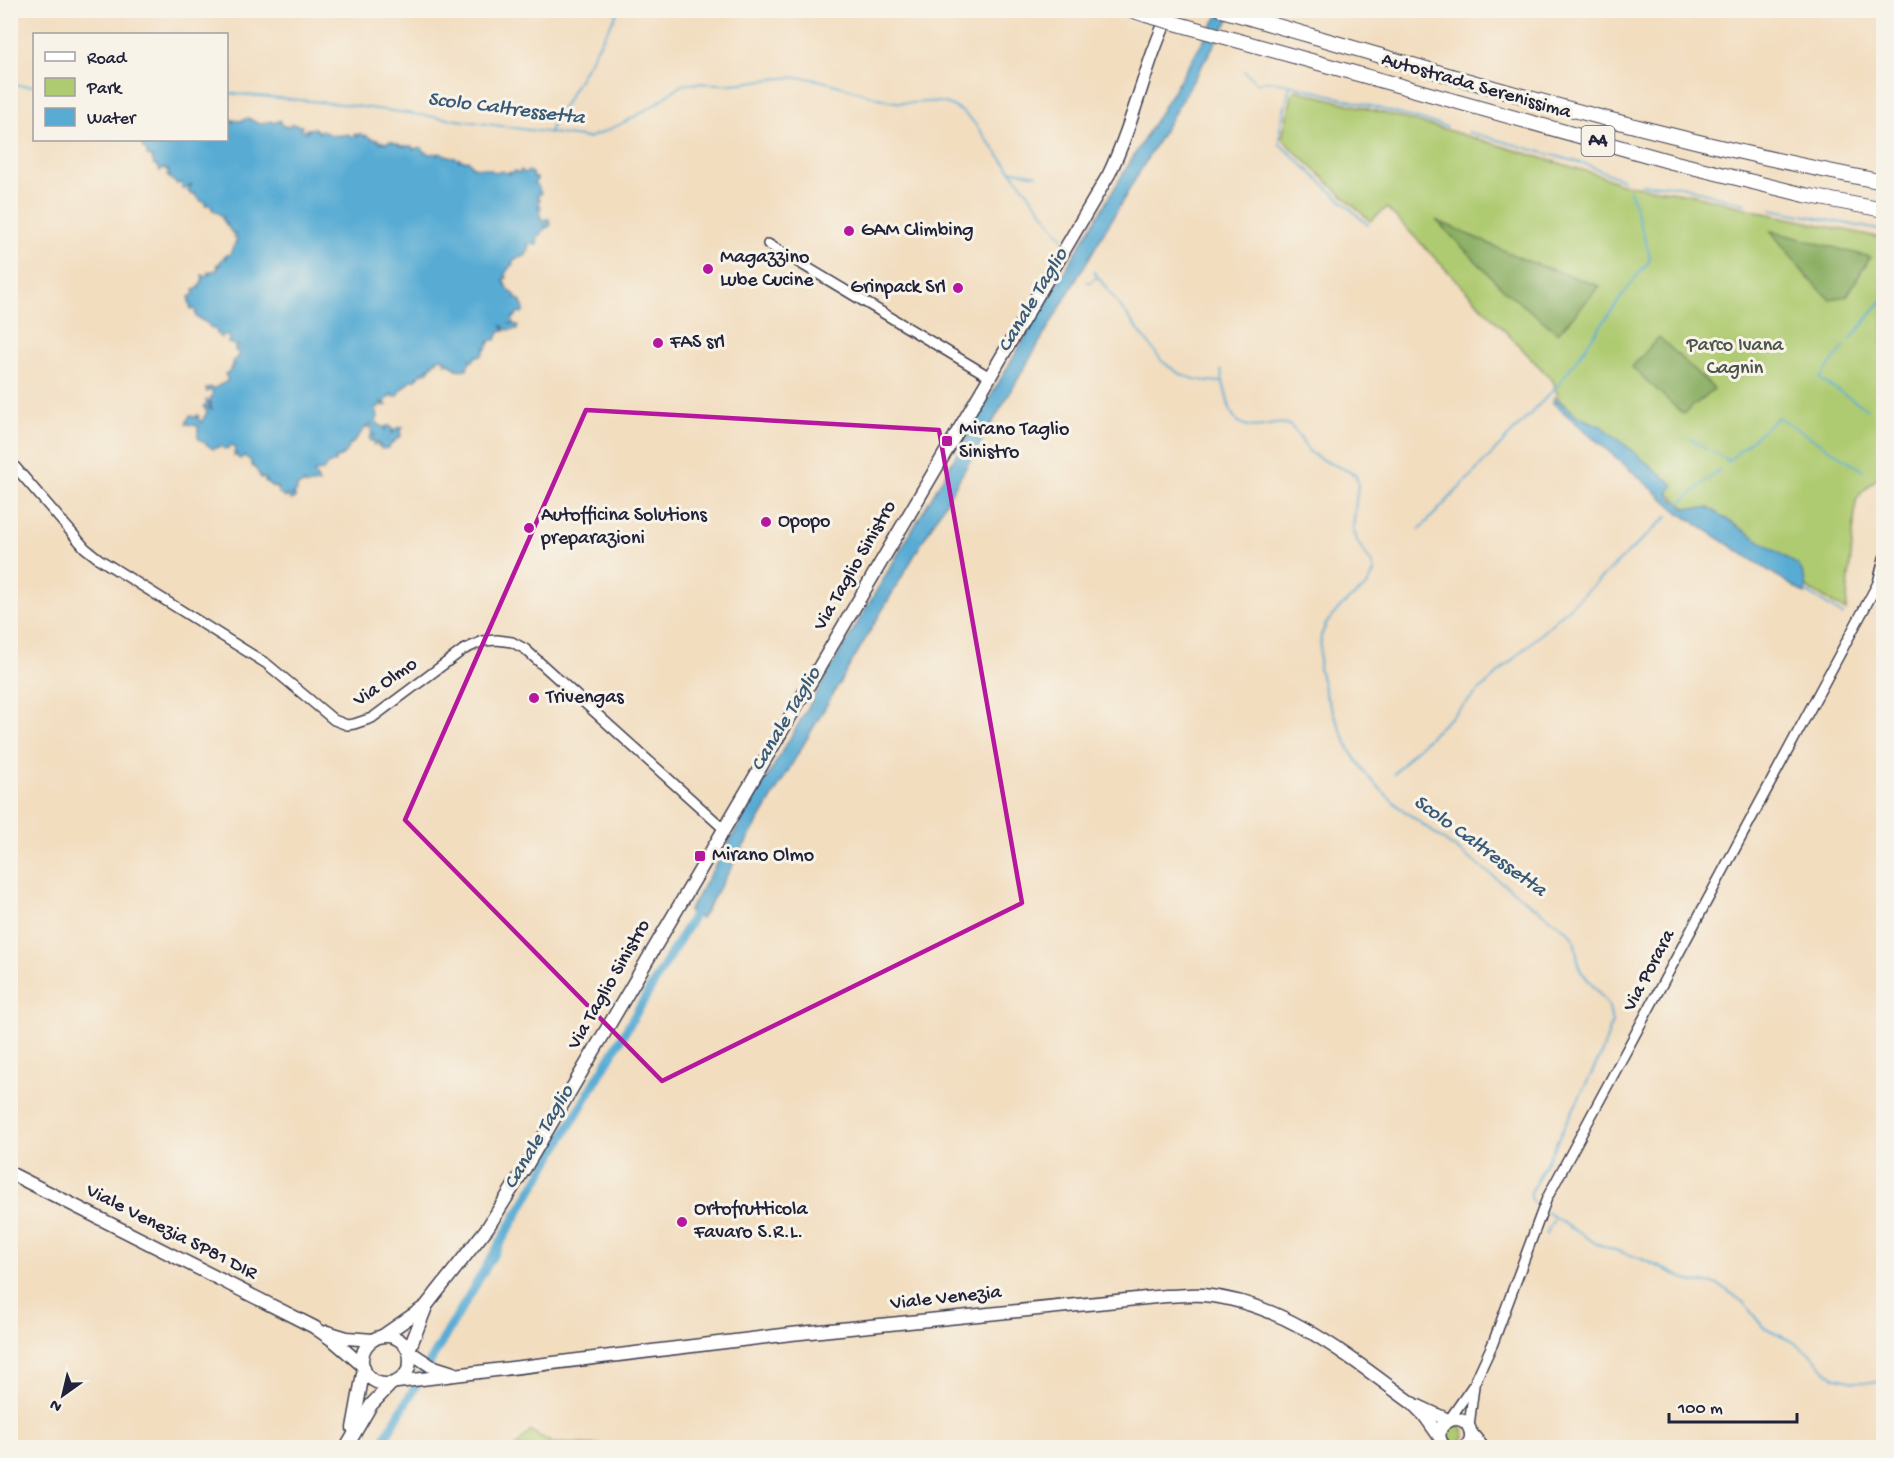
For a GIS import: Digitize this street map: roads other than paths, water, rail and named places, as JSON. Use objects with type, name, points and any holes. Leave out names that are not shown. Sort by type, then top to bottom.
[{"type":"highway","name":"Autostrada Serenissima","points":[[1131,10],[1672,162],[1805,195],[1884,210]]},
{"type":"highway","name":"Autostrada Serenissima","points":[[1222,10],[1579,112],[1741,153],[1884,182]]},
{"type":"main road","name":"Via Taglio Sinistro","points":[[378,1338],[426,1306],[477,1244],[499,1211],[1112,168],[1129,126],[1159,35],[1171,10]]},
{"type":"main road","name":"Viale Venezia SP81 DIR","points":[[10,1173],[314,1328]]},
{"type":"main road","name":"Viale Venezia","points":[[399,1382],[438,1374],[457,1375],[756,1338],[1166,1296],[1201,1295],[1225,1298],[1250,1305],[1295,1323],[1327,1342],[1412,1403],[1424,1415],[1442,1443]]},
{"type":"main road","name":"Via Taglio Sinistro","points":[[412,1353],[426,1306]]},
{"type":"main road","points":[[314,1328],[346,1338],[399,1338],[412,1353],[409,1369],[404,1377],[371,1406],[346,1448]]},
{"type":"main road","points":[[314,1328],[334,1341],[375,1381],[399,1382]]},
{"type":"main road","points":[[352,1435],[363,1367],[363,1351],[378,1338]]},
{"type":"main road","name":"Viale Venezia","points":[[412,1353],[438,1374]]},
{"type":"main road","name":"Viale Venezia","points":[[1412,1403],[1449,1420],[1460,1419],[1470,1429]]},
{"type":"main road","points":[[1442,1443],[1441,1427],[1449,1420]]},
{"type":"main road","points":[[1465,1448],[1470,1440],[1470,1429]]},
{"type":"main road","points":[[1470,1429],[1483,1448]]},
{"type":"street","points":[[768,244],[990,377]]},
{"type":"street","name":"Via Olmo","points":[[10,461],[86,548],[99,559],[267,664],[334,720],[347,725],[372,718],[463,650],[476,643],[497,640],[512,642],[538,658],[724,829]]},
{"type":"street","name":"Via Porara","points":[[1449,1420],[1474,1384],[1515,1284],[1544,1204],[1881,580],[1884,558]]},
{"type":"street","name":"Via Porara","points":[[1470,1429],[1474,1384]]},
{"type":"water","points":[[1221,11],[1234,11],[701,919],[688,912],[1049,297]]},
{"type":"water","points":[[248,118],[259,124],[271,121],[274,123],[280,120],[282,125],[302,126],[301,129],[304,131],[307,129],[307,132],[315,128],[319,133],[322,130],[329,134],[348,134],[352,137],[355,134],[358,137],[358,134],[362,134],[365,137],[366,135],[379,140],[380,143],[391,141],[402,146],[412,146],[413,149],[421,147],[423,151],[430,154],[436,153],[437,156],[439,153],[459,159],[459,162],[460,159],[468,160],[473,167],[489,169],[496,173],[502,171],[510,172],[510,174],[515,171],[519,173],[521,170],[525,173],[528,171],[537,178],[534,183],[541,194],[537,195],[541,206],[538,207],[541,209],[540,220],[549,219],[551,225],[547,228],[545,225],[541,235],[538,236],[537,245],[528,244],[529,250],[525,256],[512,262],[513,264],[505,273],[507,278],[503,279],[507,288],[516,296],[515,298],[520,300],[524,309],[522,313],[518,312],[515,317],[512,317],[514,324],[508,324],[518,325],[517,329],[508,330],[501,325],[505,331],[499,332],[496,340],[488,342],[481,356],[476,356],[473,361],[470,359],[467,369],[458,369],[449,363],[445,364],[448,361],[442,358],[437,359],[437,362],[433,362],[434,365],[428,367],[430,368],[428,372],[425,370],[423,374],[421,371],[419,377],[411,380],[398,396],[393,397],[392,394],[384,403],[387,405],[383,406],[381,402],[378,408],[375,408],[378,415],[375,422],[385,428],[385,431],[386,426],[390,426],[393,430],[392,434],[397,428],[403,427],[400,432],[401,436],[389,448],[381,449],[378,443],[374,445],[374,440],[370,441],[370,436],[375,435],[371,433],[370,424],[369,428],[367,426],[352,444],[350,443],[343,455],[335,458],[335,462],[327,465],[323,471],[314,472],[319,483],[306,485],[304,482],[297,486],[297,491],[292,495],[295,495],[295,498],[291,500],[287,495],[285,498],[279,493],[278,488],[276,489],[275,486],[265,481],[266,479],[261,478],[251,465],[251,461],[244,456],[240,459],[237,454],[234,456],[235,446],[213,449],[198,438],[198,426],[186,424],[190,415],[196,418],[197,415],[199,416],[201,423],[207,412],[204,407],[206,400],[209,401],[210,407],[208,408],[212,410],[210,399],[213,393],[209,390],[207,392],[206,389],[210,387],[214,389],[228,380],[225,374],[230,371],[232,365],[235,365],[232,362],[240,355],[235,350],[238,346],[228,343],[229,337],[224,335],[221,338],[216,329],[212,329],[196,317],[195,309],[191,309],[189,301],[189,297],[194,294],[194,289],[199,288],[203,279],[202,275],[207,276],[208,272],[210,274],[211,271],[218,270],[217,264],[221,264],[224,257],[226,259],[225,256],[230,254],[237,239],[234,237],[236,234],[233,234],[222,219],[223,217],[212,209],[211,205],[205,205],[206,202],[201,201],[195,193],[191,195],[188,191],[192,184],[184,190],[182,183],[177,184],[168,177],[169,171],[163,168],[160,171],[157,165],[154,165],[152,157],[147,156],[141,142],[228,141],[228,119],[229,122],[230,119],[233,120],[233,123],[234,120],[240,121]]},
{"type":"water","points":[[1554,397],[1577,416],[1603,427],[1674,485],[1669,491],[1669,496],[1684,508],[1709,508],[1799,566],[1805,580],[1805,594],[1681,514],[1553,403]]},
{"type":"waterway","points":[[548,133],[619,10]]},
{"type":"waterway","points":[[1244,71],[1257,83],[1271,81],[1293,85],[1447,127]]},
{"type":"waterway","name":"Scolo Caltressetta","points":[[228,93],[341,104],[588,138],[632,118],[683,85],[806,78],[890,101],[940,102],[959,110],[971,119],[1063,238]]},
{"type":"waterway","name":"Scolo Caltressetta","points":[[10,85],[33,86]]},
{"type":"waterway","points":[[1290,86],[1280,128],[1280,144],[1368,225]]},
{"type":"waterway","points":[[1468,132],[1585,164],[1623,180]]},
{"type":"waterway","points":[[1010,170],[1037,175]]},
{"type":"waterway","points":[[1641,184],[1681,186],[1745,204]]},
{"type":"waterway","points":[[1419,530],[1558,385],[1649,262],[1650,257],[1630,190]]},
{"type":"waterway","points":[[1771,209],[1884,231]]},
{"type":"waterway","name":"Scolo Caltressetta","points":[[1094,272],[1162,361],[1190,378],[1223,382],[1230,408],[1237,421],[1252,427],[1286,424],[1296,432],[1307,449],[1315,456],[1356,476],[1358,483],[1353,529],[1374,572],[1367,586],[1341,606],[1326,624],[1321,636],[1319,668],[1326,696],[1350,751],[1370,779],[1399,807],[1569,932],[1574,939],[1580,970],[1609,1007],[1612,1023],[1601,1055],[1531,1192],[1531,1200],[1541,1208]]},
{"type":"waterway","points":[[1087,282],[1097,277]]},
{"type":"waterway","points":[[1850,340],[1884,298]]},
{"type":"waterway","points":[[1845,346],[1819,379],[1867,409]]},
{"type":"waterway","points":[[1221,370],[1223,382]]},
{"type":"waterway","points":[[1727,462],[1778,417],[1863,470]]},
{"type":"waterway","points":[[1691,439],[1707,449]]},
{"type":"waterway","points":[[1712,451],[1728,460]]},
{"type":"waterway","points":[[1674,509],[1719,470]]},
{"type":"waterway","points":[[1394,774],[1413,752],[1668,516]]},
{"type":"waterway","points":[[1805,591],[1843,615]]},
{"type":"waterway","name":"Canale Taglio","points":[[379,1448],[700,905]]},
{"type":"waterway","name":"Scolo Caltressetta","points":[[1546,1212],[1597,1244],[1642,1259],[1689,1281],[1715,1284],[1724,1288],[1743,1302],[1764,1328],[1793,1342],[1809,1353],[1833,1377],[1854,1382],[1884,1382]]},
{"type":"waterway","points":[[1546,1235],[1554,1218]]},
{"type":"place","name":"GAM Climbing","points":[[849,231]]},
{"type":"place","name":"Magazzino Lube Cucine","points":[[708,269]]},
{"type":"place","name":"Grinpack Srl","points":[[958,288]]},
{"type":"place","name":"FAS srl","points":[[658,343]]},
{"type":"place","name":"Mirano Taglio Sinistro","points":[[947,441]]},
{"type":"place","name":"Opopo","points":[[766,522]]},
{"type":"place","name":"Autofficina Solutions preparazioni","points":[[529,528]]},
{"type":"place","name":"Trivengas","points":[[534,698]]},
{"type":"place","name":"Mirano Olmo","points":[[700,856]]},
{"type":"place","name":"Ortofrutticola Favaro S.R.L.","points":[[682,1222]]},
{"type":"park label","name":"Parco Ivana Cagnin","points":[[1735,358]]}]
